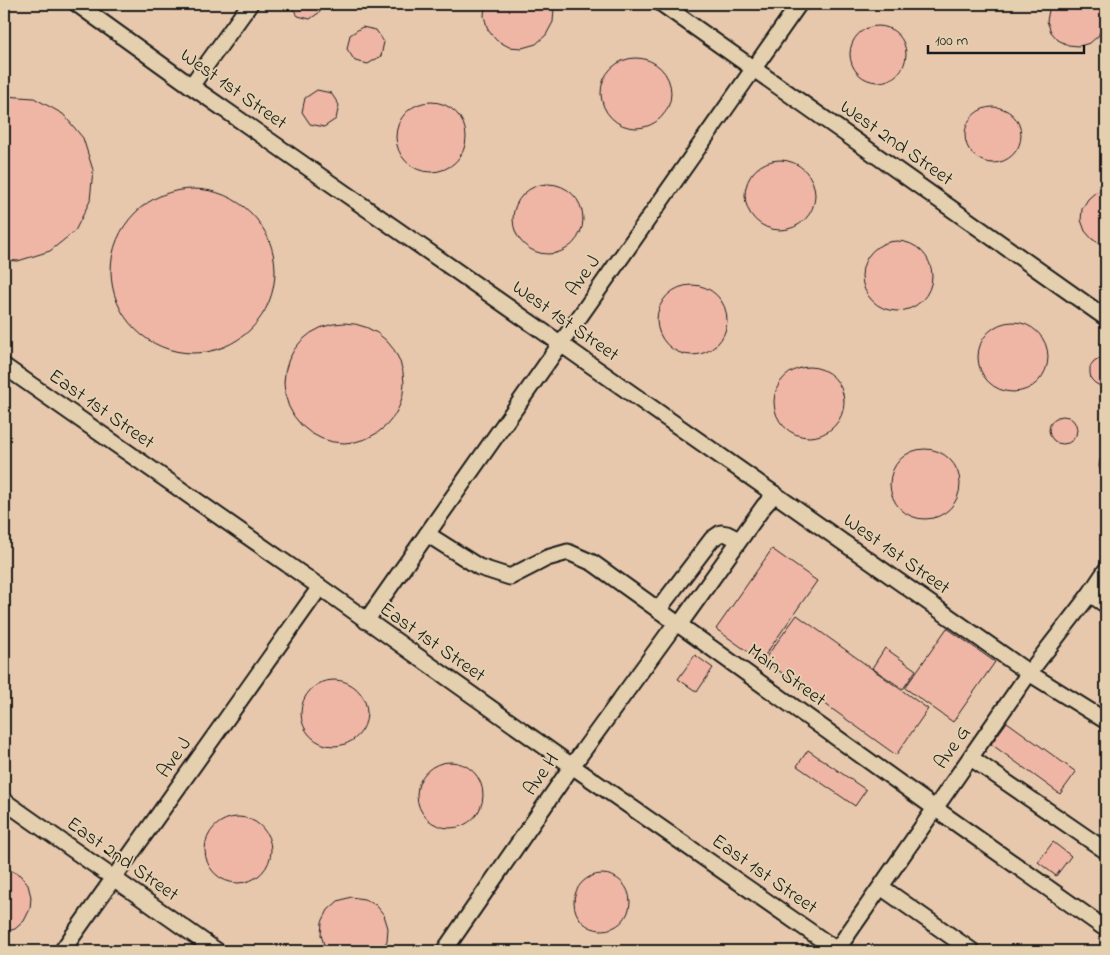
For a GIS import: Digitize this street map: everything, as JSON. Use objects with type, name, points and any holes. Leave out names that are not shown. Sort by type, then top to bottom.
[{"type":"street","name":"West 1st Street","points":[[77,4],[191,86],[1029,673],[1106,721]]},
{"type":"street","points":[[191,86],[250,4]]},
{"type":"street","name":"West 2nd Street","points":[[662,4],[1106,318]]},
{"type":"street","name":"Ave J","points":[[366,621],[799,4]]},
{"type":"street","name":"East 1st Street","points":[[4,366],[837,951]]},
{"type":"street","name":"Ave H","points":[[444,951],[572,766],[764,506],[775,494]]},
{"type":"street","points":[[658,610],[712,539],[721,533],[739,540]]},
{"type":"street","name":"Main Street","points":[[427,534],[479,567],[510,577],[547,558],[568,552],[593,563],[1106,929]]},
{"type":"street","name":"Ave G","points":[[837,951],[1029,673],[1090,594],[1106,570]]},
{"type":"street","name":"Ave J","points":[[62,951],[320,587]]},
{"type":"street","points":[[1090,594],[1106,605]]},
{"type":"street","points":[[970,758],[1106,851]]},
{"type":"street","name":"East 2nd Street","points":[[4,801],[217,951]]},
{"type":"street","points":[[881,887],[972,951]]},
{"type":"shaded area","points":[[4,4],[1106,4],[1106,951],[4,951]]},
{"type":"building","points":[[292,4],[322,4],[320,12],[310,19],[298,16],[291,6]]},
{"type":"building","points":[[485,4],[553,4],[553,22],[546,35],[536,44],[522,48],[509,47],[496,40],[488,30],[484,16]]},
{"type":"building","points":[[1052,4],[1101,4],[1104,15],[1103,26],[1098,36],[1090,43],[1079,46],[1068,45],[1058,40],[1051,32],[1047,21]]},
{"type":"building","points":[[873,26],[883,26],[898,34],[904,43],[906,54],[904,65],[898,74],[883,82],[873,82],[862,77],[855,70],[850,59],[850,49],[855,38],[862,31]]},
{"type":"building","points":[[362,27],[376,30],[384,42],[381,56],[368,64],[355,61],[347,49],[350,35]]},
{"type":"building","points":[[636,58],[649,61],[661,68],[668,80],[671,93],[668,106],[661,118],[649,125],[636,128],[623,125],[611,118],[604,106],[601,93],[604,80],[611,68],[623,61]]},
{"type":"building","points":[[317,90],[331,93],[339,105],[336,119],[324,127],[310,124],[302,112],[305,98]]},
{"type":"building","points":[[4,96],[34,98],[63,114],[83,138],[93,170],[90,201],[75,231],[50,251],[18,261],[4,260]]},
{"type":"building","points":[[431,102],[444,105],[456,112],[463,124],[466,137],[463,150],[456,162],[444,169],[431,172],[418,169],[406,162],[399,150],[396,137],[399,124],[406,112],[418,105]]},
{"type":"building","points":[[988,107],[998,107],[1013,115],[1019,124],[1021,135],[1019,146],[1013,155],[998,163],[988,163],[977,158],[970,151],[965,140],[965,130],[970,119],[977,112]]},
{"type":"building","points":[[780,160],[793,163],[805,170],[812,182],[815,195],[812,208],[805,220],[793,227],[780,230],[767,227],[755,220],[748,208],[745,195],[748,182],[755,170],[767,163]]},
{"type":"building","points":[[548,184],[561,187],[573,194],[580,206],[583,219],[580,232],[573,244],[561,251],[548,254],[535,251],[523,244],[516,232],[513,219],[516,206],[523,194],[535,187]]},
{"type":"building","points":[[201,189],[217,192],[232,198],[257,219],[266,232],[272,247],[275,271],[274,287],[266,310],[245,335],[232,344],[217,350],[185,353],[169,350],[154,344],[129,323],[120,310],[114,295],[111,263],[114,247],[120,232],[141,207],[154,198],[169,192]]},
{"type":"building","points":[[1106,189],[1106,245],[1102,245],[1092,239],[1085,231],[1081,220],[1082,209],[1088,199],[1096,192]]},
{"type":"building","points":[[897,241],[910,244],[922,251],[929,263],[932,276],[929,289],[922,301],[910,308],[897,311],[884,308],[872,301],[865,289],[862,276],[865,263],[872,251],[884,244]]},
{"type":"building","points":[[692,285],[705,288],[717,295],[724,307],[727,320],[724,333],[717,345],[705,352],[692,355],[679,352],[667,345],[660,333],[657,320],[660,307],[667,295],[679,288]]},
{"type":"building","points":[[1013,322],[1026,325],[1038,332],[1045,344],[1048,357],[1045,370],[1038,382],[1026,389],[1013,392],[1000,389],[988,382],[981,370],[978,357],[981,344],[988,332],[1000,325]]},
{"type":"building","points":[[344,323],[356,324],[367,328],[377,333],[386,341],[394,350],[399,360],[403,371],[403,395],[399,406],[394,416],[386,425],[377,433],[367,438],[356,442],[344,443],[332,442],[321,438],[311,433],[302,425],[294,416],[289,406],[285,395],[284,383],[285,371],[289,360],[294,350],[302,341],[311,333],[321,328],[332,324]]},
{"type":"building","points":[[1106,358],[1106,386],[1100,386],[1091,379],[1090,367],[1099,359]]},
{"type":"building","points":[[809,367],[822,370],[834,377],[841,389],[844,402],[841,415],[834,427],[822,434],[809,437],[796,434],[784,427],[777,415],[774,402],[777,389],[784,377],[796,370]]},
{"type":"building","points":[[1063,416],[1073,420],[1077,430],[1073,440],[1063,444],[1053,440],[1049,430],[1053,420]]},
{"type":"building","points":[[925,449],[938,452],[950,459],[957,471],[960,484],[957,497],[950,509],[938,516],[925,519],[912,516],[900,509],[893,497],[890,484],[893,471],[900,459],[912,452]]},
{"type":"building","points":[[1106,453],[1106,477],[1101,472],[1099,466],[1100,460]]},
{"type":"building","points":[[772,549],[817,581],[761,661],[716,629]]},
{"type":"building","points":[[797,615],[928,709],[896,755],[764,660]]},
{"type":"building","points":[[947,628],[995,662],[953,722],[905,688]]},
{"type":"building","points":[[885,648],[916,670],[903,689],[872,668]]},
{"type":"building","points":[[695,655],[713,668],[697,692],[678,679]]},
{"type":"building","points":[[327,680],[341,680],[353,685],[362,694],[367,706],[365,726],[358,737],[341,746],[327,746],[315,741],[306,732],[301,720],[301,706],[306,694],[315,685]]},
{"type":"building","points":[[1007,722],[1076,772],[1060,794],[991,744]]},
{"type":"building","points":[[808,750],[866,790],[855,806],[797,766]]},
{"type":"building","points":[[443,762],[457,762],[469,767],[478,776],[483,788],[481,808],[474,819],[457,828],[443,828],[431,823],[422,814],[417,802],[417,788],[422,776],[431,767]]},
{"type":"building","points":[[231,817],[245,817],[257,822],[266,831],[271,843],[269,863],[262,874],[245,883],[231,883],[219,878],[210,869],[205,857],[205,843],[210,831],[219,822]]},
{"type":"building","points":[[1053,842],[1071,856],[1056,876],[1038,862]]},
{"type":"building","points":[[4,869],[20,875],[28,885],[31,897],[30,909],[24,921],[15,929],[4,932]]},
{"type":"building","points":[[597,874],[607,874],[622,882],[628,891],[630,902],[628,913],[622,922],[607,930],[597,930],[586,925],[579,918],[574,907],[574,897],[579,886],[586,879]]},
{"type":"building","points":[[351,897],[364,899],[376,905],[384,915],[388,928],[387,941],[381,951],[328,951],[325,948],[321,935],[322,922],[328,910],[338,901]]}]
